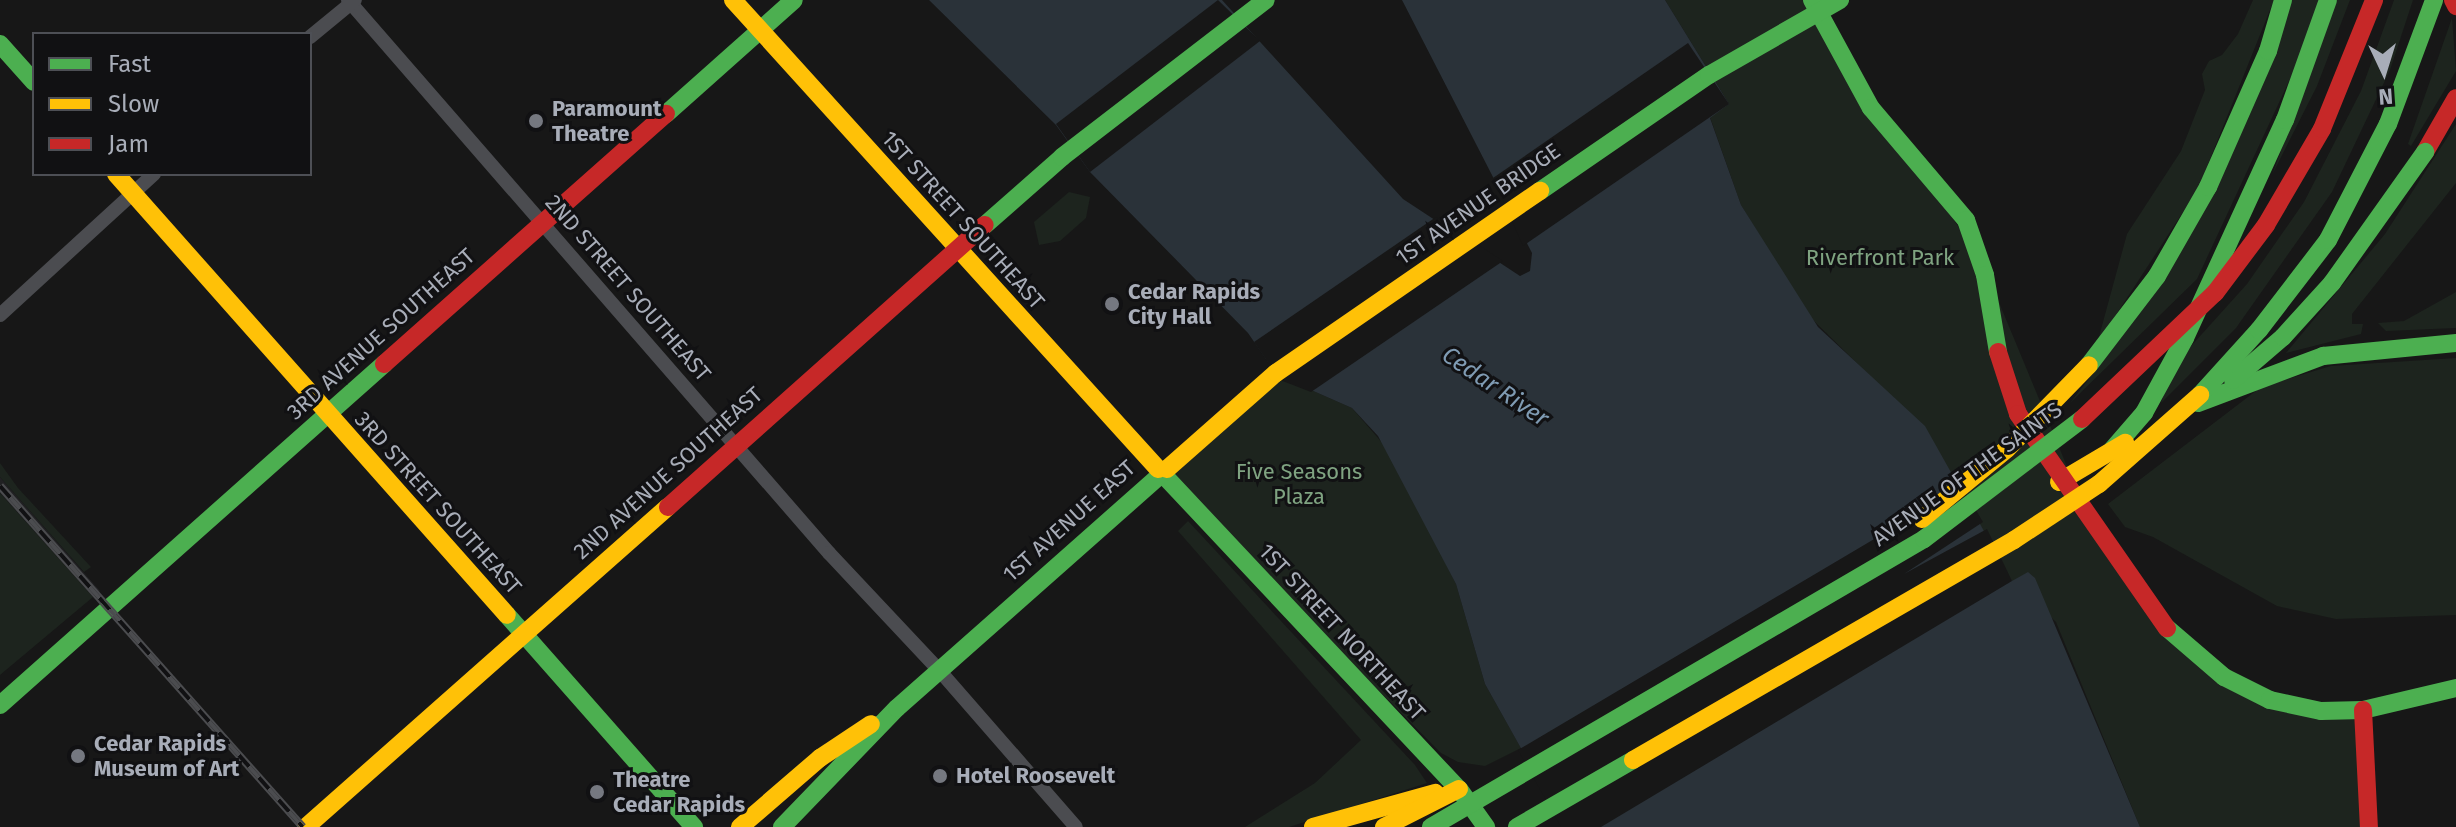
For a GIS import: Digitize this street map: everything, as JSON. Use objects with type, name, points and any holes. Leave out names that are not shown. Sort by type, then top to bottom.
[{"type":"main road","name":"1ST STREET SOUTHEAST","points":[[733,0],[1160,471]]},
{"type":"main road","name":"3RD AVENUE SOUTHEAST","points":[[0,705],[794,0]]},
{"type":"main road","name":"2ND AVENUE SOUTHEAST","points":[[306,827],[1068,153],[1266,0]]},
{"type":"main road","name":"1ST AVENUE BRIDGE","points":[[1276,373],[1709,75],[1815,6],[1840,0]]},
{"type":"main road","points":[[1796,616],[1978,476],[2089,365],[2157,276],[2208,187],[2268,51],[2283,0]]},
{"type":"main road","name":"AVENUE OF THE SAINTS","points":[[1431,827],[1924,539],[2019,472],[2169,343],[2240,261],[2296,176],[2322,129],[2374,0]]},
{"type":"main road","points":[[2180,417],[2259,330],[2328,240],[2388,124],[2434,0]]},
{"type":"main road","points":[[2453,0],[2456,6]]},
{"type":"main road","points":[[1815,6],[1871,108],[1966,220],[1985,275],[2010,395],[2059,482],[2126,580],[2188,651],[2224,677],[2270,700],[2321,711],[2363,710],[2456,688]]},
{"type":"main road","points":[[2112,450],[2144,413],[2185,338],[2279,135],[2325,9]]},
{"type":"main road","points":[[0,44],[32,80]]},
{"type":"main road","points":[[1517,827],[2014,540],[2099,484],[2180,417],[2262,357],[2332,283],[2386,211],[2456,98]]},
{"type":"main road","name":"3RD STREET SOUTHEAST","points":[[118,176],[694,827]]},
{"type":"main road","points":[[2059,482],[2112,450],[2234,386],[2301,362],[2346,351],[2456,343]]},
{"type":"main road","name":"1ST AVENUE EAST","points":[[782,827],[897,708],[1160,471],[1276,373]]},
{"type":"main road","name":"1ST STREET NORTHEAST","points":[[1160,471],[1459,789],[1486,827]]},
{"type":"main road","name":"1ST AVENUE EAST","points":[[740,827],[820,758],[897,708]]},
{"type":"main road","points":[[2363,710],[2369,827]]},
{"type":"main road","points":[[1548,827],[1633,760]]},
{"type":"main road","points":[[1313,827],[1394,802],[1459,789]]},
{"type":"main road","points":[[1384,827],[1459,789]]},
{"type":"street","points":[[312,35],[351,1]]},
{"type":"street","name":"2ND STREET SOUTHEAST","points":[[351,1],[735,446],[939,670],[1076,827]]},
{"type":"street","points":[[0,315],[19,294],[152,176]]},
{"type":"street","points":[[0,306],[19,294]]},
{"type":"shaded area","points":[[0,477],[100,591],[93,597],[0,493]]},
{"type":"green space","name":"Riverfront Park","points":[[1665,0],[1812,0],[1888,126],[1981,259],[2095,534],[2151,612],[2270,700],[2363,710],[2369,827],[2140,827],[2056,622],[2012,581],[1955,482],[1872,378],[1808,315],[1741,205],[1710,117],[1729,104]]},
{"type":"green space","points":[[2253,0],[2274,0],[2198,189],[2097,344],[2127,234],[2181,151],[2205,90],[2202,74],[2209,61],[2222,55],[2238,34]]},
{"type":"green space","points":[[2292,0],[2319,0],[2303,51],[2197,279],[2070,403],[2117,343]]},
{"type":"green space","points":[[2337,0],[2350,0],[2317,86],[2272,175]]},
{"type":"green space","points":[[2394,0],[2413,0],[2390,70],[2332,192],[2236,328],[2161,403],[2174,365],[2247,284],[2304,202],[2361,91]]},
{"type":"green space","points":[[2452,18],[2456,71],[2411,146],[2408,144]]},
{"type":"green space","points":[[2456,124],[2456,183],[2352,314],[2352,324],[2363,324],[2361,334],[2286,353],[2385,234]]},
{"type":"green space","points":[[1069,192],[1090,197],[1086,218],[1060,241],[1039,245],[1034,222]]},
{"type":"green space","points":[[2456,292],[2456,328],[2386,331],[2378,323],[2404,321]]},
{"type":"green space","points":[[2456,358],[2456,615],[2336,619],[2277,606],[2153,537],[2125,527],[2108,504],[2261,387],[2331,366]]},
{"type":"green space","name":"Five Seasons Plaza","points":[[1277,375],[1352,408],[1391,453],[1456,584],[1485,684],[1521,748],[1485,766],[1458,762],[1441,753],[1160,471]]},
{"type":"green space","points":[[0,463],[18,488],[91,567],[84,572],[0,477]]},
{"type":"green space","points":[[0,493],[93,597],[0,675]]},
{"type":"green space","points":[[1188,521],[1415,765],[1427,783],[1289,827],[1245,827],[1315,783],[1361,740],[1178,531]]},
{"type":"water","name":"Cedar River","points":[[929,0],[1222,0],[1403,199],[1520,276],[1530,271],[1532,253],[1402,0],[1665,0],[1729,104],[1710,118],[1741,205],[1818,327],[1925,426],[2012,581],[2028,572],[2035,578],[2140,827],[1565,827],[1485,684],[1456,584],[1378,436],[1352,408],[1277,375],[1248,333],[1090,172],[1056,125]]},
{"type":"pier","points":[[1218,0],[1260,41],[1090,172],[1056,124]]},
{"type":"pier","points":[[1688,43],[1729,104],[1523,246],[1493,178]]},
{"type":"pier","points":[[1436,217],[1503,261],[1311,392],[1280,380],[1254,342]]},
{"type":"pier","points":[[1958,480],[1983,522],[1904,574],[1987,529],[2012,581],[1601,827],[1561,827],[1518,750],[1881,535]]},
{"type":"railway","points":[[0,486],[303,827]]},
{"type":"traffic: fast","points":[[666,114],[794,0]]},
{"type":"traffic: fast","points":[[985,225],[1062,157],[1266,0]]},
{"type":"traffic: fast","points":[[1812,0],[1871,108],[1966,220],[1985,275],[1998,352]]},
{"type":"traffic: fast","points":[[1540,191],[1709,75],[1840,0]]},
{"type":"traffic: fast","points":[[2089,365],[2157,276],[2208,187],[2268,51],[2283,0]]},
{"type":"traffic: fast","points":[[2112,450],[2144,413],[2185,338],[2285,120],[2328,0]]},
{"type":"traffic: fast","points":[[2200,395],[2259,330],[2328,240],[2388,124],[2434,0]]},
{"type":"traffic: fast","points":[[0,44],[32,80]]},
{"type":"traffic: fast","points":[[2233,380],[2283,337],[2332,283],[2425,152]]},
{"type":"traffic: fast","points":[[2198,403],[2323,356],[2456,343]]},
{"type":"traffic: fast","points":[[0,705],[384,364]]},
{"type":"traffic: fast","points":[[1431,827],[1924,539],[2082,419]]},
{"type":"traffic: fast","points":[[1158,469],[1459,789],[1486,827]]},
{"type":"traffic: fast","points":[[782,827],[897,708],[1167,469]]},
{"type":"traffic: fast","points":[[507,615],[694,827]]},
{"type":"traffic: fast","points":[[2167,628],[2224,677],[2270,700],[2321,711],[2363,710],[2456,688]]},
{"type":"traffic: fast","points":[[1517,827],[1633,760]]},
{"type":"traffic: slow","points":[[733,0],[1158,469]]},
{"type":"traffic: slow","points":[[118,176],[507,615]]},
{"type":"traffic: slow","points":[[1167,469],[1276,373],[1540,191]]},
{"type":"traffic: slow","points":[[1922,519],[2007,449],[2089,365]]},
{"type":"traffic: slow","points":[[1633,760],[2014,540],[2099,484],[2200,395]]},
{"type":"traffic: slow","points":[[2059,482],[2125,443]]},
{"type":"traffic: slow","points":[[306,827],[668,507]]},
{"type":"traffic: slow","points":[[740,827],[820,758],[871,724]]},
{"type":"traffic: slow","points":[[1384,827],[1459,789]]},
{"type":"traffic: slow","points":[[1313,827],[1435,793]]},
{"type":"traffic: jam","points":[[2082,419],[2215,293],[2266,225],[2322,129],[2374,0]]},
{"type":"traffic: jam","points":[[2453,0],[2456,6]]},
{"type":"traffic: jam","points":[[2425,152],[2456,98]]},
{"type":"traffic: jam","points":[[384,364],[666,114]]},
{"type":"traffic: jam","points":[[668,507],[985,225]]},
{"type":"traffic: jam","points":[[1998,352],[2018,414],[2167,628]]},
{"type":"traffic: jam","points":[[2363,710],[2369,827]]},
{"type":"place","name":"Paramount Theatre","points":[[536,121]]},
{"type":"place","name":"Cedar Rapids City Hall","points":[[1112,304]]},
{"type":"place","name":"Cedar Rapids Museum of Art","points":[[78,756]]},
{"type":"place","name":"Hotel Roosevelt","points":[[940,776]]},
{"type":"place","name":"Theatre Cedar Rapids","points":[[597,792]]}]
